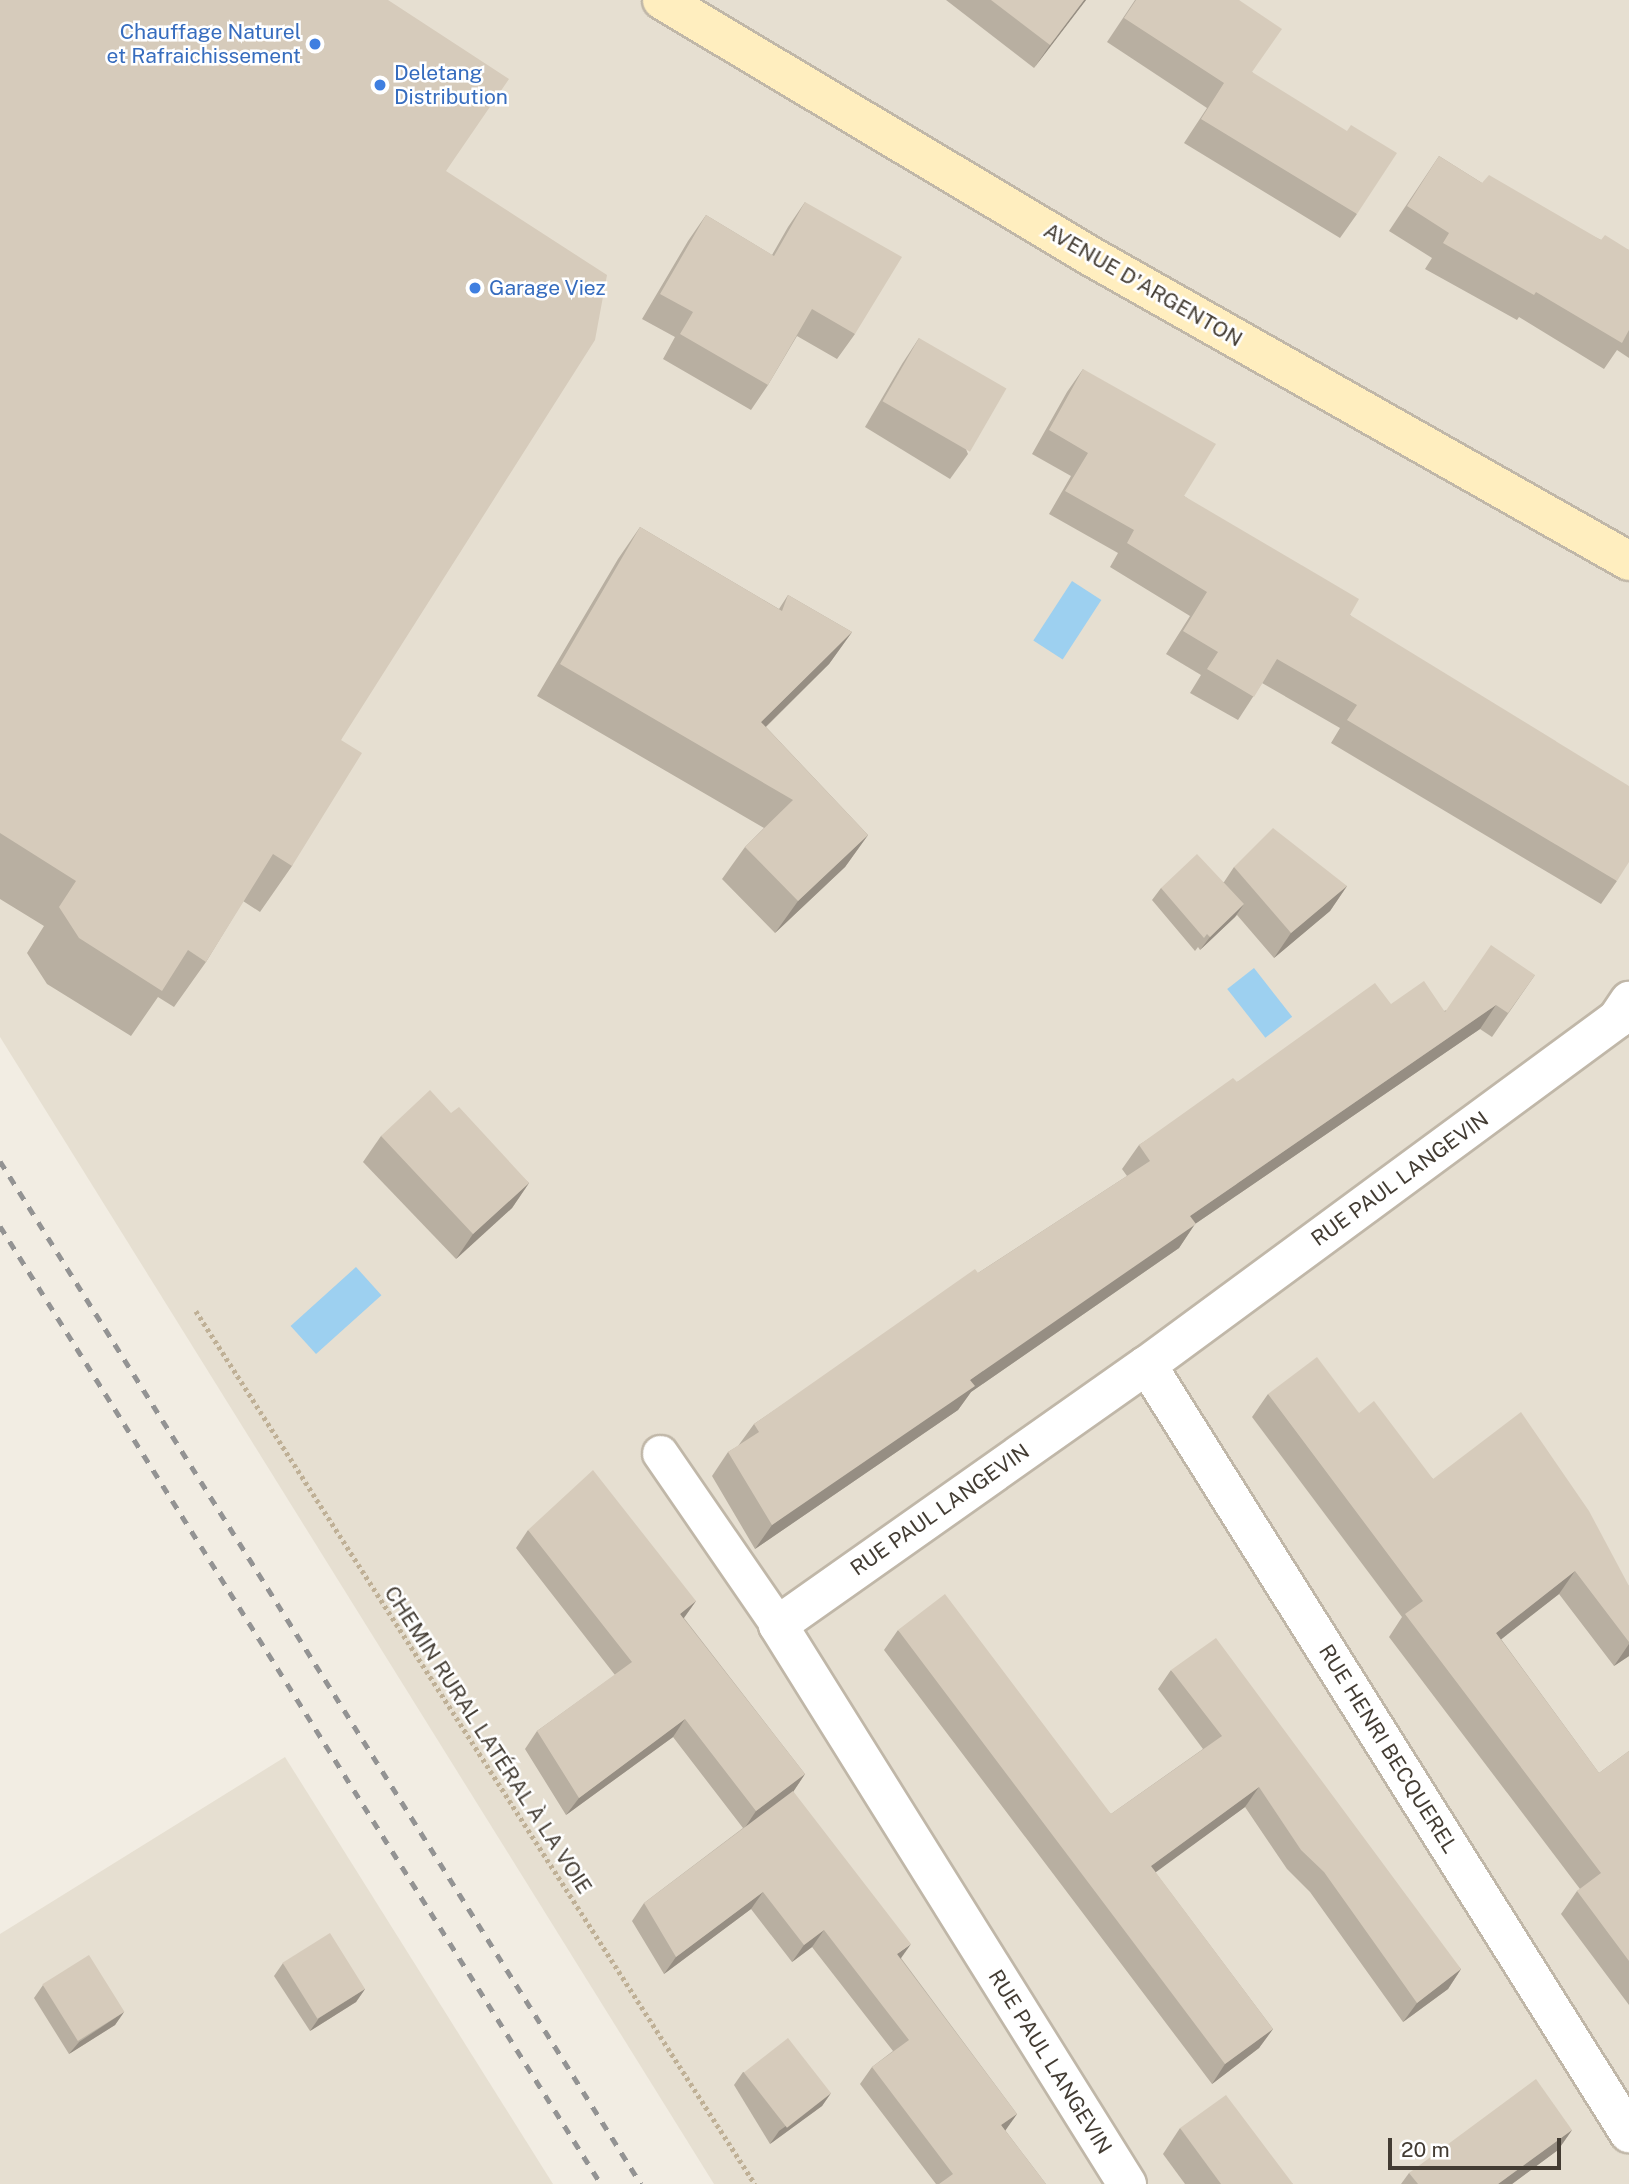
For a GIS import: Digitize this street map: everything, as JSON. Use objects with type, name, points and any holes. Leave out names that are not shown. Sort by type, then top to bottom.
[{"type":"main road","name":"AVENUE D'ARGENTON","points":[[662,0],[1092,257],[1629,561]]},
{"type":"street","name":"RUE PAUL LANGEVIN","points":[[1126,2184],[778,1625],[1147,1365],[1617,1019],[1629,1001]]},
{"type":"street","name":"RUE HENRI BECQUEREL","points":[[1147,1365],[1629,2133]]},
{"type":"lane","points":[[660,1453],[778,1625]]},
{"type":"path","name":"CHEMIN RURAL LATÉRAL À LA VOIE","points":[[196,1311],[755,2184]]},
{"type":"shaded area","points":[[0,0],[1629,0],[1629,2184],[714,2184],[0,1037]]},
{"type":"shaded area","points":[[285,1757],[553,2184],[0,2184],[0,1934]]},
{"type":"water","points":[[1072,581],[1101,600],[1063,660],[1033,641]]},
{"type":"water","points":[[1254,968],[1292,1017],[1265,1038],[1227,989]]},
{"type":"water","points":[[356,1267],[381,1295],[316,1354],[291,1326]]},
{"type":"building","points":[[0,0],[388,0],[509,79],[446,171],[607,275],[595,340],[341,740],[362,753],[292,866],[273,854],[206,962],[188,950],[162,991],[79,938],[59,907],[76,881],[0,833]]},
{"type":"building","points":[[991,0],[1084,0],[1050,45]]},
{"type":"building","points":[[1136,0],[1239,0],[1282,29],[1252,72],[1347,131],[1351,125],[1397,153],[1357,214],[1201,119],[1224,83],[1124,18]]},
{"type":"building","points":[[1439,156],[1482,183],[1489,175],[1601,240],[1605,235],[1629,250],[1629,330],[1622,343],[1536,292],[1534,295],[1443,243],[1449,233],[1407,206]]},
{"type":"building","points":[[805,202],[902,257],[855,334],[812,309],[768,385],[680,334],[693,312],[660,294],[706,215],[774,256]]},
{"type":"building","points":[[919,338],[1006,388],[970,452],[882,401]]},
{"type":"building","points":[[1083,369],[1216,444],[1184,496],[1359,599],[1350,615],[1629,786],[1629,862],[1617,881],[1347,720],[1357,705],[1277,659],[1254,697],[1207,669],[1218,652],[1183,631],[1207,592],[1127,543],[1134,530],[1065,491],[1088,453],[1049,430]]},
{"type":"building","points":[[640,527],[782,611],[788,595],[852,632],[761,722],[868,835],[798,901],[745,847],[793,800],[560,664]]},
{"type":"building","points":[[1273,828],[1347,886],[1291,933],[1234,867]]},
{"type":"building","points":[[1197,854],[1244,904],[1210,937],[1207,934],[1204,938],[1161,888]]},
{"type":"building","points":[[1491,945],[1535,975],[1508,1013],[1496,1005],[1190,1216],[1196,1224],[970,1380],[975,1386],[772,1525],[728,1452],[759,1432],[754,1424],[975,1269],[978,1273],[1150,1161],[1139,1145],[1233,1078],[1237,1082],[1375,983],[1391,1004],[1424,981],[1445,1012]]},
{"type":"building","points":[[430,1090],[451,1113],[459,1107],[529,1183],[473,1234],[381,1136]]},
{"type":"building","points":[[1317,1357],[1359,1413],[1374,1401],[1433,1479],[1521,1412],[1589,1511],[1629,1586],[1629,1642],[1575,1571],[1496,1633],[1599,1773],[1629,1751],[1629,1961],[1577,1891],[1601,1873],[1405,1614],[1423,1601],[1268,1394]]},
{"type":"building","points":[[593,1470],[696,1601],[680,1614],[805,1774],[756,1811],[685,1719],[579,1798],[537,1731],[632,1662],[528,1530]]},
{"type":"building","points":[[945,1594],[1111,1814],[1222,1736],[1171,1670],[1216,1638],[1461,1969],[1417,2003],[1324,1872],[1301,1850],[1259,1787],[1151,1866],[1273,2029],[1225,2064],[898,1630]]},
{"type":"building","points":[[793,1791],[911,1944],[897,1954],[1017,2114],[1001,2125],[1046,2184],[939,2184],[953,2174],[872,2067],[909,2040],[824,1930],[804,1945],[763,1892],[676,1957],[644,1903]]},
{"type":"building","points":[[330,1933],[365,1989],[317,2019],[283,1963]]},
{"type":"building","points":[[89,1955],[125,2012],[78,2041],[42,1984]]},
{"type":"building","points":[[788,2038],[831,2093],[787,2128],[744,2072]]},
{"type":"building","points":[[1536,2079],[1572,2130],[1498,2184],[1418,2184],[1409,2173]]},
{"type":"building","points":[[1226,2095],[1293,2184],[1221,2184],[1180,2128]]},
{"type":"railway","points":[[0,1161],[641,2184]]},
{"type":"railway","points":[[0,1226],[601,2184]]},
{"type":"place","name":"Chauffage Naturel et Rafraichissement","points":[[315,44]]},
{"type":"place","name":"Deletang Distribution","points":[[380,85]]},
{"type":"place","name":"Garage Viez","points":[[475,288]]}]
